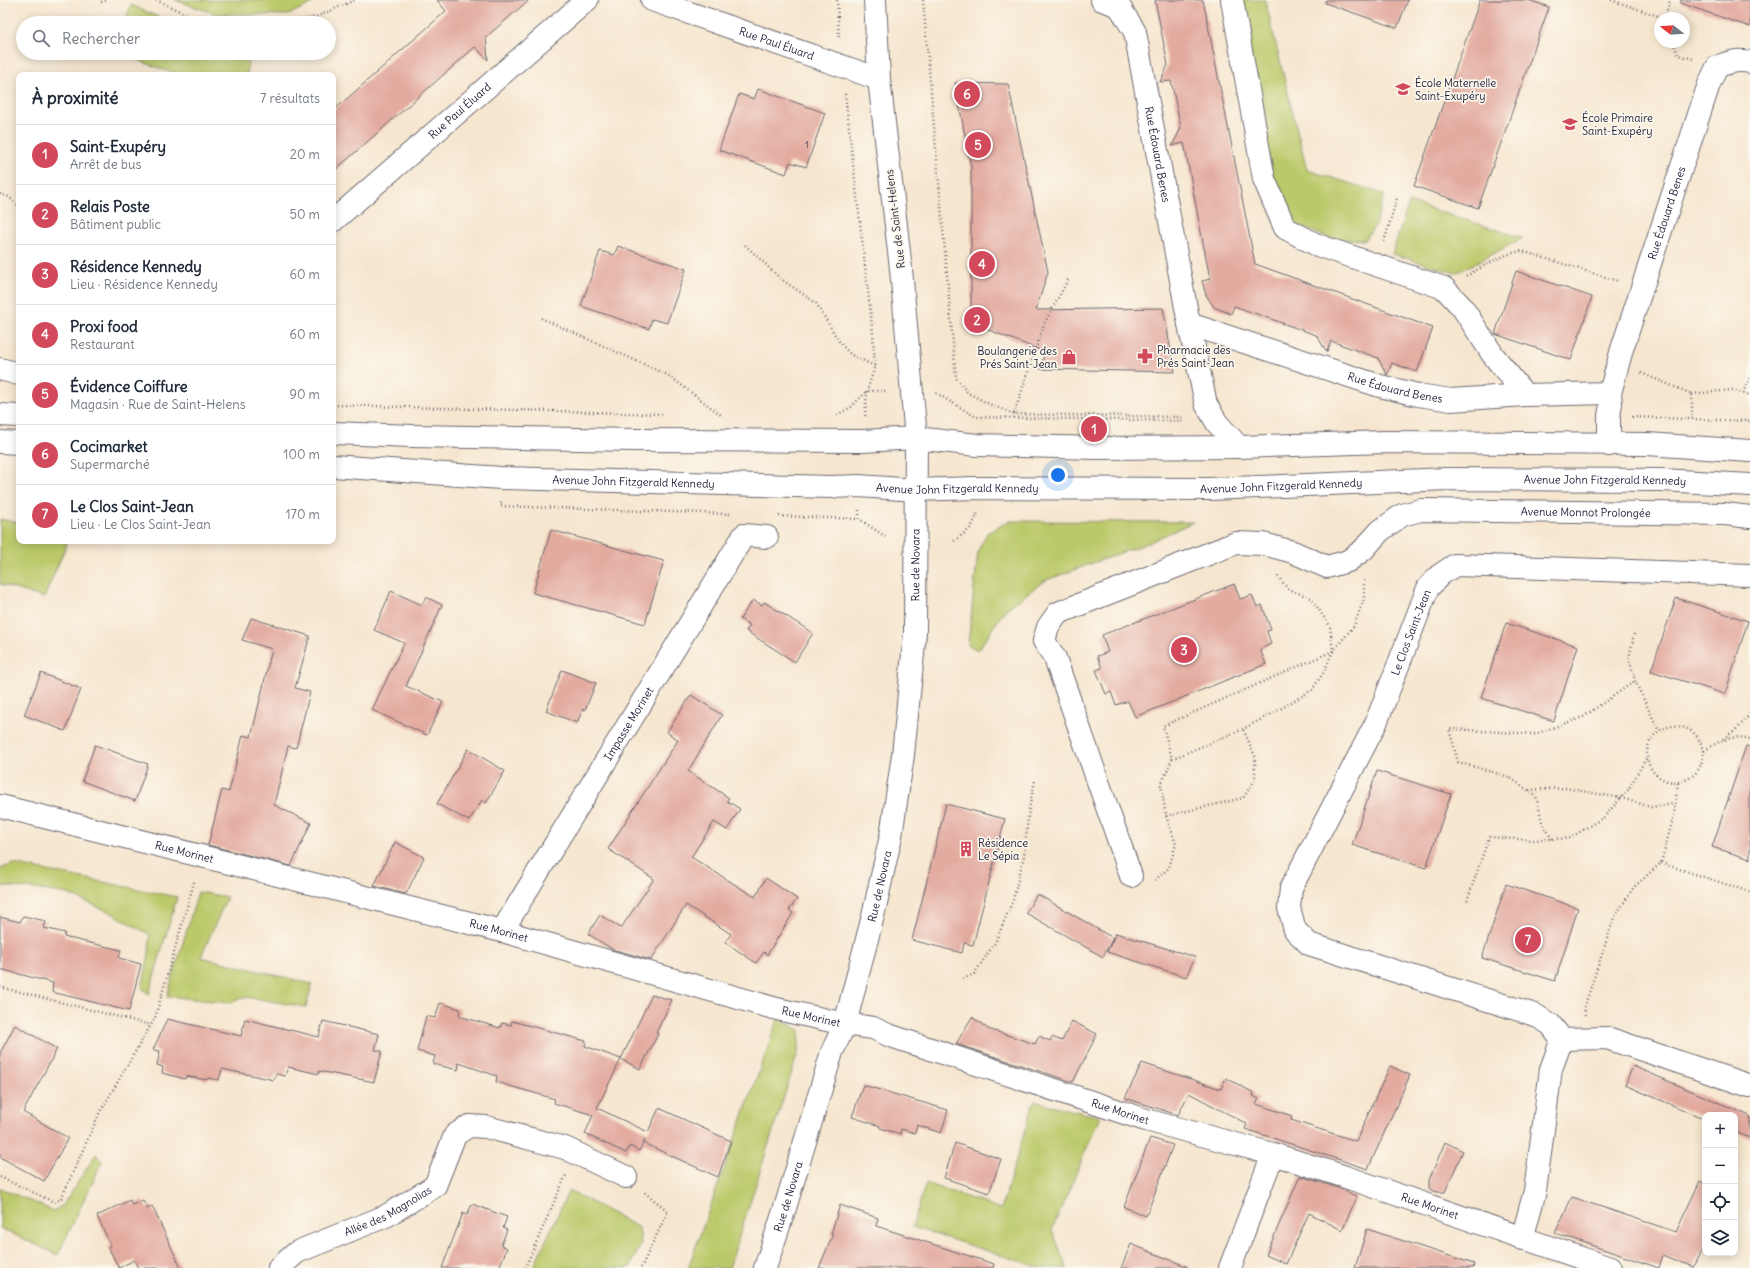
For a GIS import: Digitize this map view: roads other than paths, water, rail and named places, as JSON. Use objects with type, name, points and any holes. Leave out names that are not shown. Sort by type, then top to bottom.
[{"type":"street","name":"Rue Paul Éluard","points":[[336,218],[587,0]]},
{"type":"street","name":"Rue Paul Éluard","points":[[652,0],[879,79]]},
{"type":"street","name":"Rue de Saint-Helens","points":[[875,0],[879,79],[901,269],[916,438]]},
{"type":"street","name":"Rue Édouard Benes","points":[[1102,0],[1119,6],[1135,32],[1189,324],[1206,404],[1218,423],[1239,447]]},
{"type":"street","points":[[1232,0],[1264,179],[1285,228],[1317,245],[1444,288],[1462,307],[1493,355],[1525,395]]},
{"type":"street","name":"Rue Édouard Benes","points":[[1608,445],[1611,404],[1610,393],[1618,364],[1709,84],[1717,67],[1730,61],[1744,60],[1750,62]]},
{"type":"street","name":"Rue Édouard Benes","points":[[1189,324],[1380,386],[1418,395],[1451,400],[1525,395],[1610,393]]},
{"type":"street","points":[[0,370],[16,373]]},
{"type":"street","points":[[0,415],[16,416]]},
{"type":"street","points":[[336,433],[643,440],[862,441],[916,438],[977,445],[1097,448],[1239,447],[1385,442],[1608,445],[1647,444],[1750,451]]},
{"type":"street","name":"Rue de Novara","points":[[765,1268],[832,1052],[845,1024],[873,916],[891,836],[903,755],[915,633],[916,438]]},
{"type":"street","points":[[0,442],[16,443]]},
{"type":"street","name":"Avenue John Fitzgerald Kennedy","points":[[336,466],[501,478],[831,487],[859,486],[916,490],[975,488],[1209,489],[1448,479],[1662,480],[1750,485]]},
{"type":"street","name":"Avenue Monnot Prolongée","points":[[1131,876],[1055,658],[1044,641],[1048,627],[1058,613],[1236,544],[1264,544],[1293,552],[1327,567],[1348,561],[1363,550],[1380,531],[1402,515],[1421,510],[1724,514],[1750,517]]},
{"type":"street","name":"Impasse Morinet","points":[[502,932],[744,535],[767,537]]},
{"type":"street","name":"Le Clos Saint-Jean","points":[[1562,1039],[1550,1024],[1535,1014],[1309,944],[1295,930],[1288,908],[1291,888],[1376,723],[1428,588],[1440,575],[1455,565],[1750,575]]},
{"type":"street","name":"Rue Morinet","points":[[0,806],[502,932],[777,1009],[845,1024],[873,1028],[888,1035],[1146,1120],[1273,1154],[1407,1196],[1440,1210],[1610,1268]]},
{"type":"street","points":[[1522,1238],[1535,1191],[1551,1069],[1562,1039],[1587,1037],[1607,1038],[1750,1086]]},
{"type":"street","name":"Allée des Magnolias","points":[[279,1268],[297,1252],[386,1216],[435,1186],[455,1135],[470,1126],[486,1127],[565,1148],[626,1177]]},
{"type":"street","points":[[1230,1268],[1273,1154]]},
{"type":"place","name":"École Maternelle Saint-Exupéry","points":[[1403,89]]},
{"type":"place","name":"Cocimarket","points":[[967,94]]},
{"type":"place","name":"École Primaire Saint-Exupéry","points":[[1570,124]]},
{"type":"place","name":"Évidence Coiffure","points":[[978,145]]},
{"type":"place","name":"Proxi food","points":[[982,264]]},
{"type":"place","name":"Relais Poste","points":[[977,320]]},
{"type":"place","name":"Pharmacie des Prés Saint-Jean","points":[[1145,356]]},
{"type":"place","name":"Boulangerie des Prés Saint-Jean","points":[[1069,357]]},
{"type":"place","name":"Saint-Exupéry","points":[[1094,429]]},
{"type":"place","name":"Résidence Kennedy","points":[[1184,650]]},
{"type":"place","name":"Résidence Le Sépia","points":[[966,849]]},
{"type":"place","name":"Le Clos Saint-Jean","points":[[1528,940]]}]
